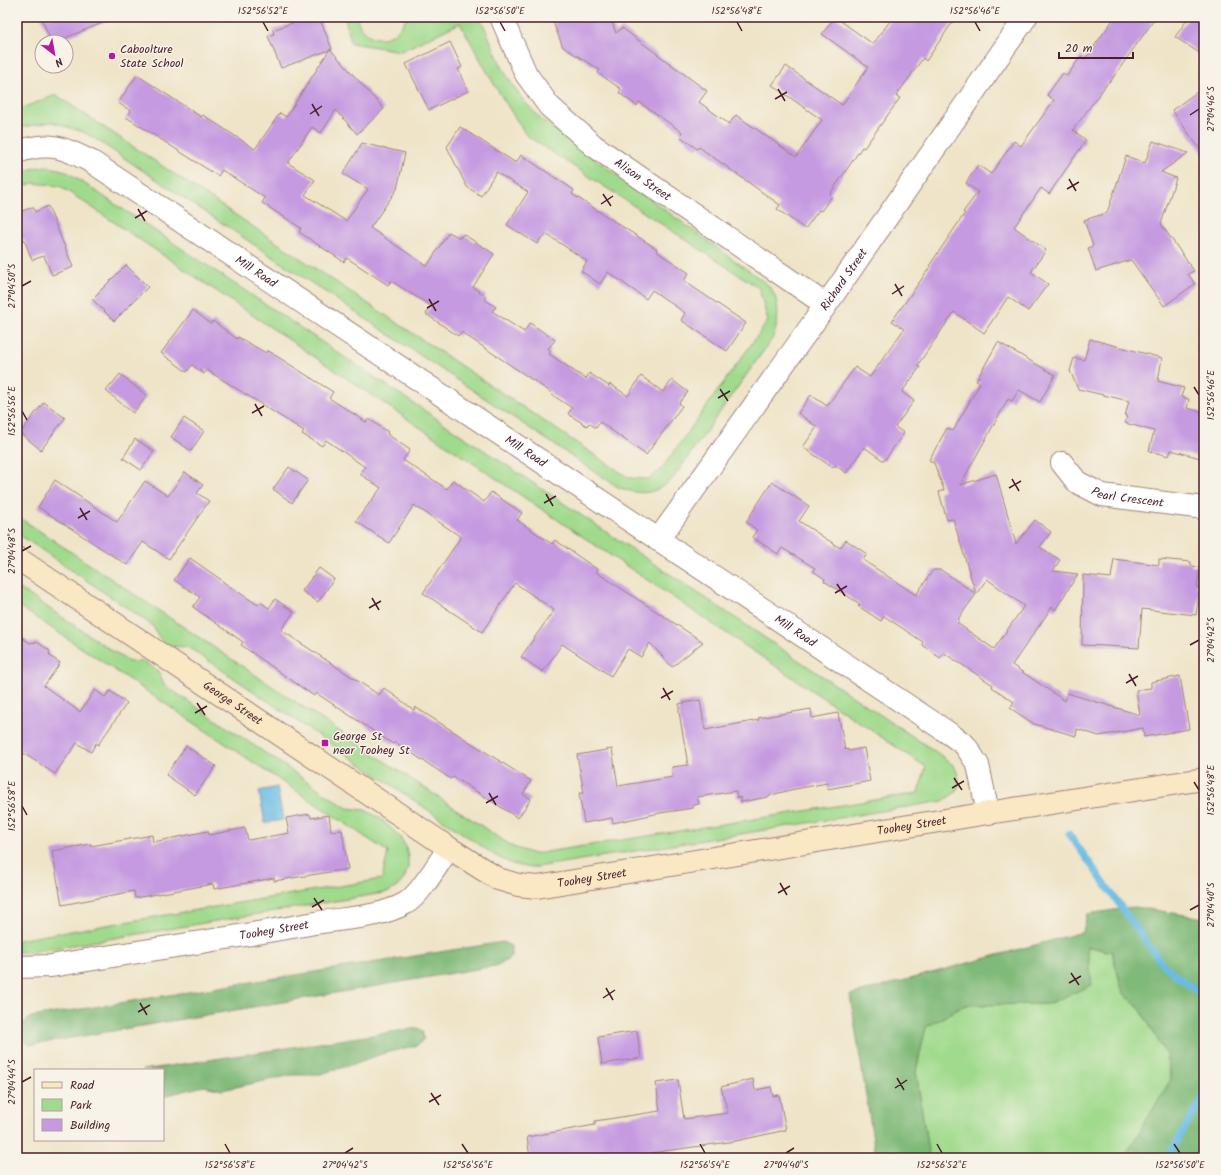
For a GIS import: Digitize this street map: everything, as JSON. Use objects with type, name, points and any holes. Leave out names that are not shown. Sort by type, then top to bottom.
[{"type":"street","name":"Alison Street","points":[[501,17],[526,74],[549,106],[594,146],[826,305]]},
{"type":"street","name":"Richard Street","points":[[658,540],[826,305],[1026,17]]},
{"type":"street","name":"Mill Road","points":[[17,152],[28,148],[49,145],[72,151],[92,162],[965,745],[978,765],[988,813]]},
{"type":"street","name":"Pearl Crescent","points":[[1062,463],[1077,482],[1102,496],[1204,508]]},
{"type":"street","name":"George Street","points":[[17,558],[449,848]]},
{"type":"street","name":"Toohey Street","points":[[17,967],[51,966],[255,934],[394,909],[408,902],[417,893],[449,848],[498,879],[518,885],[537,888],[988,813],[1204,779]]},
{"type":"green space","points":[[345,17],[357,17],[361,27],[369,35],[384,38],[390,36],[400,28],[407,17],[480,17],[509,79],[524,101],[544,122],[767,284],[772,290],[778,308],[774,336],[673,478],[666,484],[654,491],[641,493],[618,487],[94,138],[83,132],[52,122],[17,128],[17,110],[56,95],[629,478],[648,479],[660,471],[768,321],[759,288],[526,135],[495,86],[460,23],[401,51],[351,43]]},
{"type":"green space","points":[[46,166],[62,170],[70,174],[939,754],[953,765],[958,774],[959,785],[956,792],[943,801],[531,868],[512,864],[496,856],[188,647],[165,644],[159,638],[152,625],[17,533],[17,516],[513,847],[534,854],[918,793],[926,767],[60,186],[33,183],[17,189],[17,174]]},
{"type":"green space","points":[[17,587],[129,662],[143,661],[158,671],[164,685],[347,808],[365,810],[380,818],[400,837],[406,847],[408,868],[404,879],[398,886],[389,892],[31,952],[17,952],[17,940],[382,879],[388,852],[17,605]]},
{"type":"green space","points":[[1135,907],[1204,918],[1204,1158],[1124,1158],[1171,1079],[1166,1054],[1139,1007],[1123,993],[1112,952],[1087,946],[1092,985],[1048,1004],[965,1005],[926,1027],[916,1071],[929,1158],[876,1158],[850,995],[1083,932],[1087,914]]},
{"type":"green space","points":[[503,942],[511,946],[511,957],[500,965],[30,1045],[19,1037],[21,1025],[31,1017]]},
{"type":"green space","points":[[1087,946],[1112,952],[1123,993],[1139,1007],[1166,1054],[1171,1080],[1124,1158],[929,1158],[916,1071],[926,1027],[965,1005],[1048,1004]]},
{"type":"green space","points":[[418,1028],[422,1031],[424,1038],[418,1045],[381,1054],[317,1075],[292,1075],[222,1090],[204,1086],[164,1096],[164,1069],[150,1069]]},
{"type":"water","points":[[277,787],[283,820],[265,823],[259,791]]},
{"type":"building","points":[[41,17],[115,17],[74,34],[48,34]]},
{"type":"building","points":[[308,17],[319,17],[332,49],[281,68],[268,36],[274,34],[273,30]]},
{"type":"building","points":[[551,17],[610,17],[616,33],[622,28],[707,91],[699,102],[729,124],[736,115],[796,157],[822,120],[772,85],[786,66],[842,105],[868,67],[822,34],[835,17],[873,44],[893,17],[956,17],[926,61],[923,58],[896,96],[900,98],[864,148],[862,147],[830,194],[832,196],[805,229],[777,209],[780,205],[699,147],[697,149],[680,136],[682,132],[639,102],[637,106],[619,93],[621,89],[598,73],[600,70],[563,47]]},
{"type":"building","points":[[1115,17],[1156,17],[1110,82],[1109,81],[1073,130],[1086,140],[1049,194],[1041,188],[1014,227],[1046,250],[1031,272],[1048,284],[1028,311],[1008,297],[984,333],[954,312],[917,366],[920,367],[902,392],[914,401],[895,427],[904,433],[884,461],[864,447],[846,473],[835,465],[833,468],[803,447],[817,427],[798,413],[811,395],[827,406],[855,367],[870,377],[904,329],[892,321],[930,267],[929,266],[965,213],[963,212],[978,192],[966,183],[978,165],[991,174],[1014,141],[1021,146],[1054,100],[1047,95],[1063,73],[1067,76],[1081,56],[1085,59]]},
{"type":"building","points":[[1189,17],[1204,17],[1204,56],[1175,37]]},
{"type":"building","points":[[450,42],[462,67],[458,69],[468,91],[429,110],[406,64]]},
{"type":"building","points":[[330,49],[384,109],[357,134],[336,110],[321,133],[312,127],[288,163],[315,180],[305,195],[346,221],[368,189],[343,174],[362,143],[405,153],[397,189],[370,228],[427,266],[449,232],[460,238],[463,234],[494,254],[473,287],[486,296],[484,299],[496,307],[492,311],[524,332],[530,323],[555,340],[548,349],[551,351],[549,354],[586,379],[589,373],[628,396],[641,376],[663,392],[672,380],[688,392],[679,403],[682,406],[646,455],[600,422],[596,428],[589,423],[587,426],[568,414],[572,408],[551,394],[552,393],[461,332],[458,336],[426,314],[431,306],[391,281],[388,285],[347,258],[344,262],[299,232],[301,228],[262,203],[265,198],[222,170],[218,176],[126,117],[131,111],[118,103],[137,75],[201,117],[203,115],[255,149],[280,113],[286,117]]},
{"type":"building","points":[[1204,87],[1204,155],[1172,110]]},
{"type":"building","points":[[460,127],[516,163],[521,155],[574,190],[572,194],[657,249],[656,251],[689,273],[684,281],[746,323],[727,351],[681,320],[685,313],[652,290],[646,299],[608,272],[600,284],[581,271],[587,261],[546,234],[537,244],[507,225],[528,192],[496,172],[481,196],[467,187],[447,147]]},
{"type":"building","points":[[1153,141],[1188,153],[1161,172],[1176,178],[1161,224],[1194,271],[1188,274],[1195,284],[1164,306],[1131,260],[1096,271],[1088,248],[1093,246],[1084,220],[1107,213],[1126,156],[1145,163]]},
{"type":"building","points":[[48,206],[73,267],[52,275],[44,256],[32,260],[24,239],[17,242],[17,213],[33,207],[35,212]]},
{"type":"building","points":[[126,265],[148,287],[114,321],[92,299]]},
{"type":"building","points":[[193,310],[211,324],[213,321],[237,339],[238,337],[266,353],[267,350],[333,392],[329,398],[366,422],[369,419],[388,432],[387,434],[410,450],[403,460],[447,489],[453,480],[484,502],[491,492],[522,513],[517,520],[552,544],[555,540],[598,570],[596,572],[703,642],[672,667],[650,643],[641,657],[628,649],[611,676],[562,644],[543,672],[521,657],[554,610],[515,583],[482,632],[423,593],[461,537],[414,505],[389,543],[356,521],[381,488],[360,474],[365,467],[326,440],[322,446],[302,434],[304,431],[207,370],[204,374],[192,365],[187,372],[161,353]]},
{"type":"building","points":[[1090,339],[1162,358],[1158,381],[1184,388],[1181,397],[1189,399],[1187,408],[1204,413],[1204,459],[1171,450],[1169,456],[1149,451],[1154,431],[1125,423],[1127,417],[1125,416],[1129,401],[1078,389],[1070,371],[1074,358],[1084,360]]},
{"type":"building","points":[[998,342],[1055,375],[1040,402],[1019,390],[1012,401],[1008,399],[960,485],[996,474],[1016,544],[1035,520],[1051,532],[1040,547],[1060,560],[1053,571],[1078,574],[1055,610],[1052,607],[1012,665],[1065,701],[1067,693],[1140,715],[1136,690],[1151,688],[1151,682],[1180,676],[1189,729],[1144,737],[1143,728],[1099,736],[1077,729],[1076,736],[1034,724],[1010,708],[1014,702],[992,687],[993,685],[944,653],[940,658],[922,645],[923,642],[884,616],[881,621],[858,606],[860,604],[824,581],[825,579],[813,571],[815,568],[782,548],[778,554],[752,537],[757,530],[746,522],[772,482],[809,506],[799,521],[840,548],[846,540],[867,554],[863,560],[916,595],[933,570],[941,570],[976,594],[953,519],[947,520],[939,492],[944,490],[934,463],[929,460],[947,428],[953,431],[980,383],[976,381]],"holes":[[[987,579],[1024,606],[994,649],[957,623],[960,620],[958,619]]]},
{"type":"building","points":[[120,374],[147,396],[133,413],[106,391]]},
{"type":"building","points":[[44,402],[65,418],[41,450],[20,433]]},
{"type":"building","points":[[184,418],[204,431],[191,451],[171,437]]},
{"type":"building","points":[[135,439],[154,451],[141,470],[123,458]]},
{"type":"building","points":[[289,467],[308,480],[292,503],[273,489]]},
{"type":"building","points":[[185,472],[203,485],[197,493],[209,501],[169,559],[143,542],[127,565],[38,507],[55,480],[117,522],[145,481],[168,496]]},
{"type":"building","points":[[190,558],[258,605],[260,602],[269,608],[275,599],[294,612],[281,630],[379,695],[384,688],[414,710],[415,707],[531,781],[523,794],[531,799],[518,818],[460,781],[453,777],[451,779],[395,742],[393,744],[316,693],[314,696],[241,645],[243,642],[193,607],[200,597],[174,580]]},
{"type":"building","points":[[1114,559],[1159,565],[1159,559],[1191,562],[1191,566],[1200,567],[1197,588],[1200,588],[1196,615],[1142,609],[1139,648],[1082,645],[1083,575],[1111,578]]},
{"type":"building","points":[[319,568],[334,579],[318,602],[302,591]]},
{"type":"building","points":[[17,634],[30,643],[37,642],[49,650],[50,656],[60,663],[44,686],[80,712],[95,690],[105,697],[110,691],[127,703],[98,745],[96,743],[91,752],[77,743],[55,774],[17,749]]},
{"type":"building","points":[[700,700],[705,730],[759,720],[758,718],[811,709],[812,718],[838,713],[845,750],[848,749],[848,751],[864,748],[870,781],[828,789],[827,783],[741,802],[740,797],[737,798],[736,791],[697,797],[699,804],[693,805],[693,808],[613,823],[612,818],[584,823],[579,793],[584,793],[577,755],[612,749],[618,786],[673,777],[672,767],[688,765],[679,704]]},
{"type":"building","points":[[186,746],[216,766],[195,795],[166,775]]},
{"type":"building","points":[[310,814],[311,818],[329,815],[331,831],[342,830],[348,869],[274,881],[274,878],[214,889],[213,884],[135,898],[134,891],[62,905],[52,851],[91,844],[91,846],[152,835],[153,842],[208,831],[209,835],[245,828],[248,840],[289,833],[286,818]]},
{"type":"building","points":[[637,1031],[641,1058],[602,1064],[598,1037]]},
{"type":"building","points":[[753,1079],[755,1090],[771,1087],[773,1096],[779,1095],[786,1130],[736,1141],[651,1153],[652,1158],[530,1158],[527,1137],[595,1125],[595,1121],[660,1111],[656,1083],[678,1080],[684,1119],[728,1113],[721,1087]]},
{"type":"waterway","points":[[1069,834],[1162,964],[1204,997]]},
{"type":"waterway","points":[[1167,1158],[1204,1096]]},
{"type":"place","name":"Caboolture State School","points":[[112,56]]},
{"type":"place","name":"George St near Toohey St","points":[[325,743]]}]
